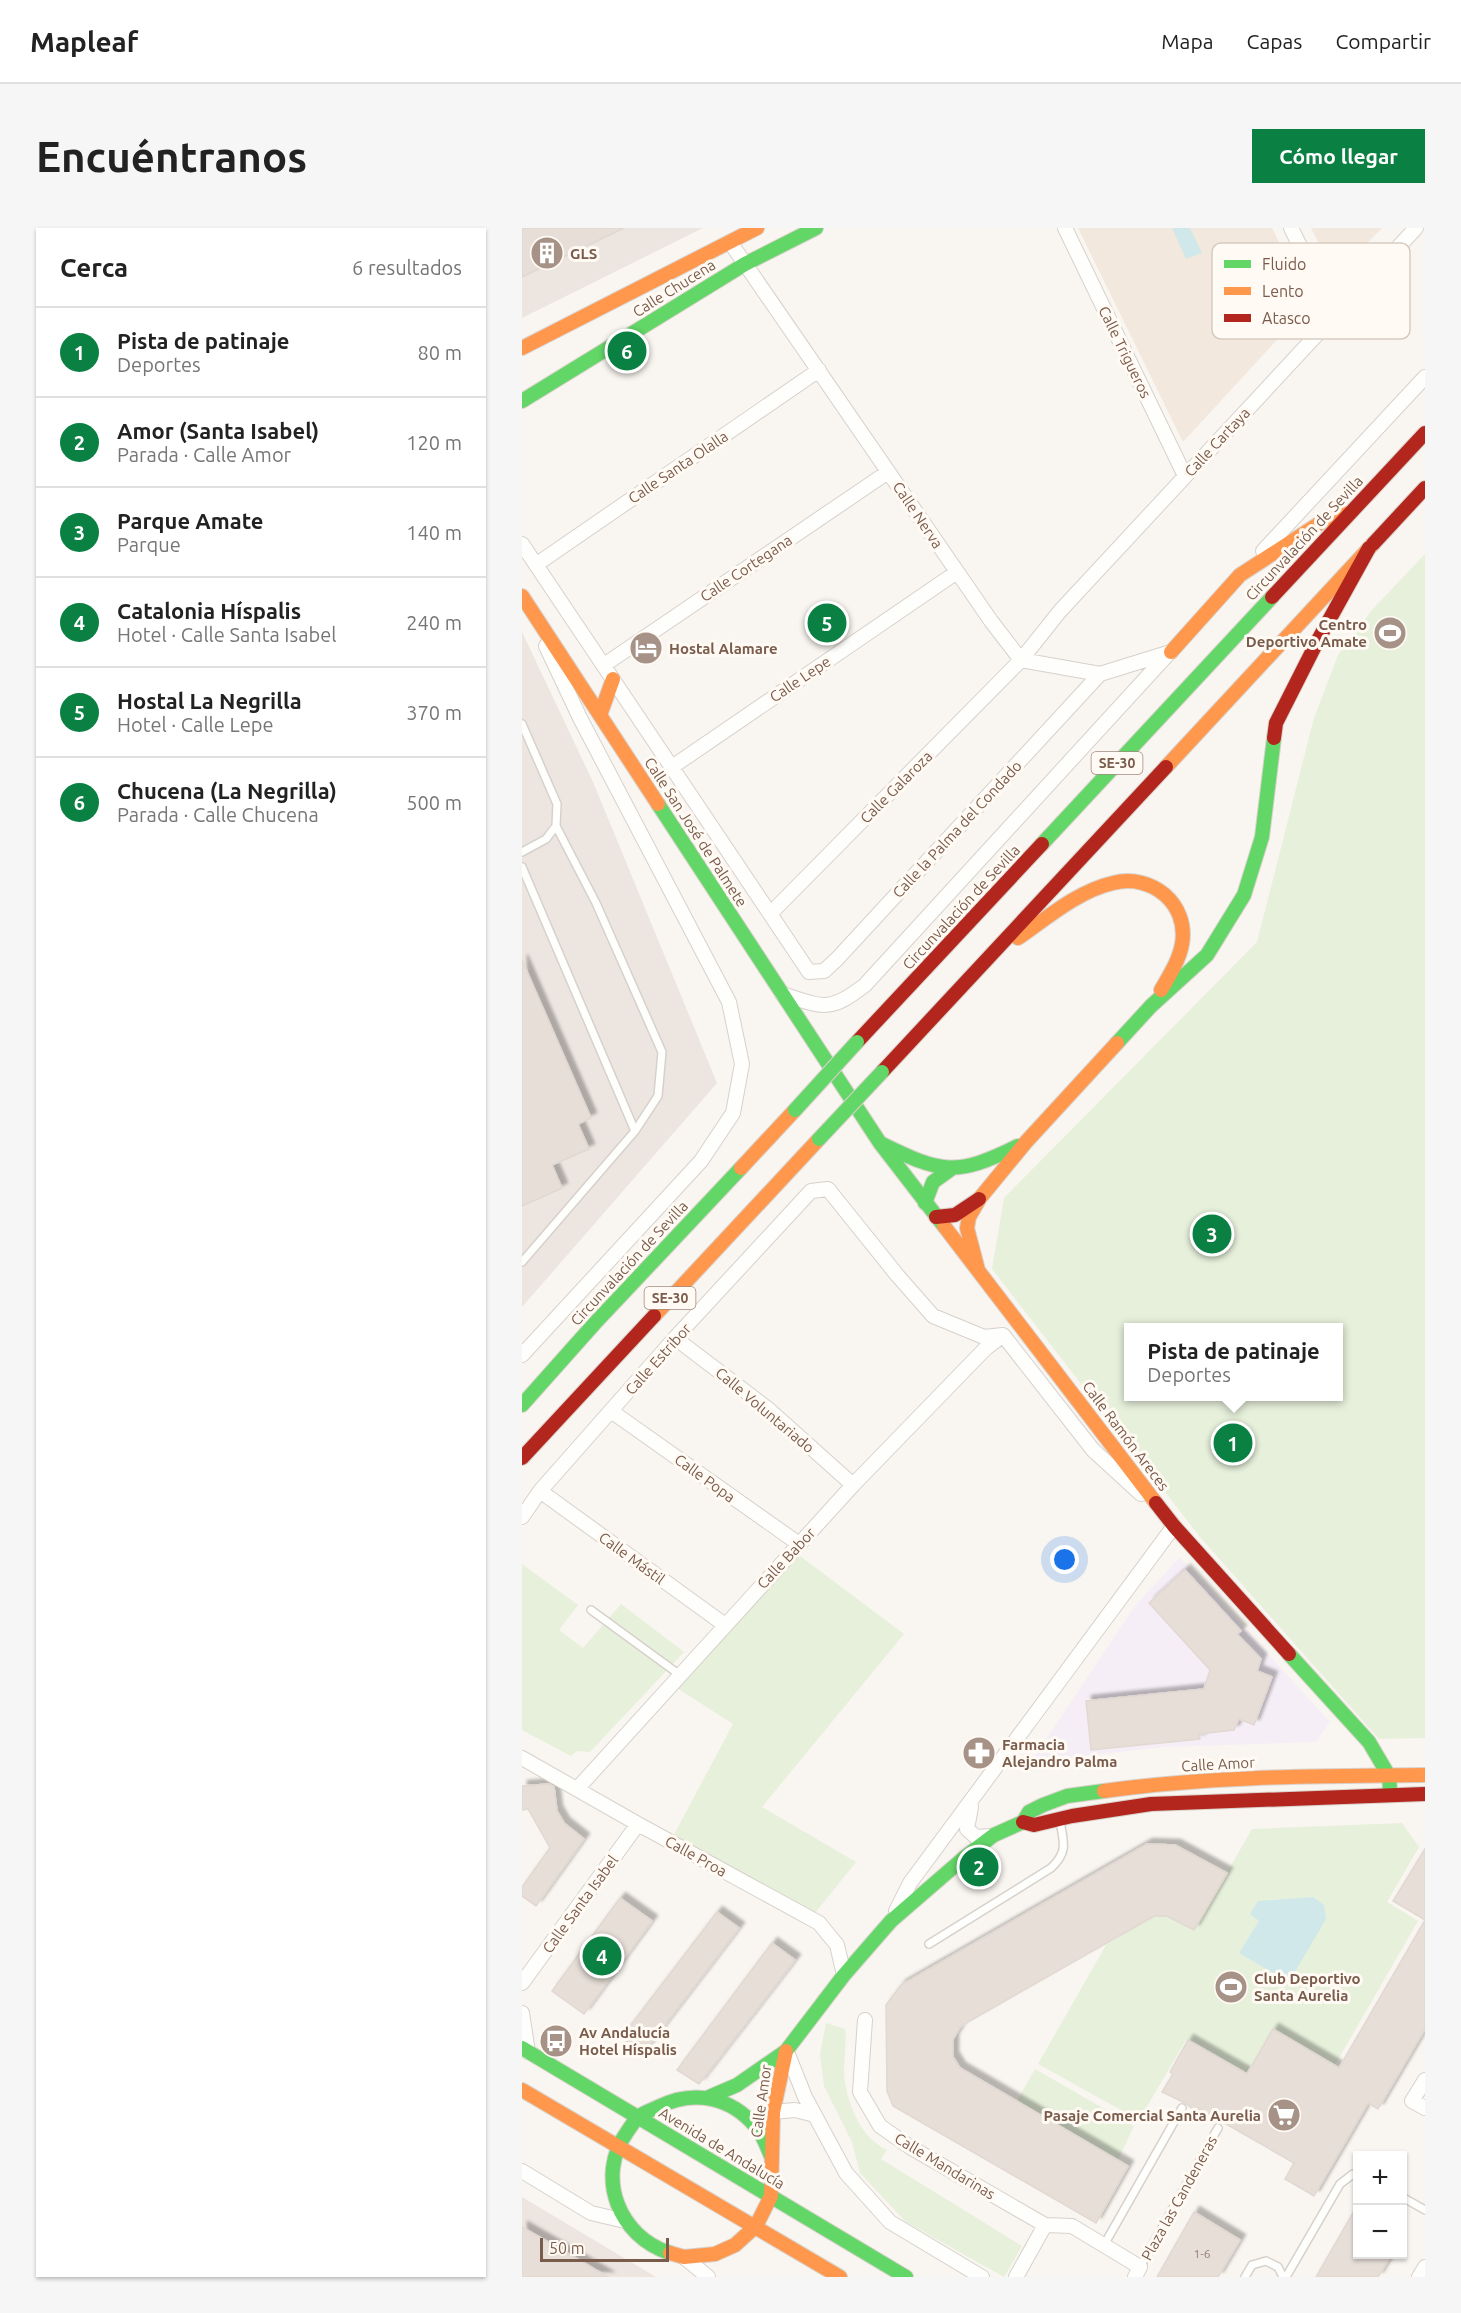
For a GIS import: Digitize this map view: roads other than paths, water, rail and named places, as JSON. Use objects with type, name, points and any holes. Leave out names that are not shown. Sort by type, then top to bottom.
[{"type":"main road","name":"Calle Chucena","points":[[522,348],[757,228]]},
{"type":"main road","name":"Calle Chucena","points":[[522,401],[745,264],[816,228]]},
{"type":"main road","name":"Circunvalación de Sevilla","points":[[522,1405],[595,1323],[1425,433]]},
{"type":"main road","points":[[1171,652],[1240,575],[1293,542],[1377,484]]},
{"type":"main road","name":"SE-30","points":[[522,1458],[1425,488]]},
{"type":"main road","points":[[978,1270],[967,1228],[969,1217],[980,1198],[1026,1142],[1151,1006],[1207,955],[1244,895],[1262,837],[1276,723],[1317,642],[1369,548]]},
{"type":"main road","name":"Calle San José de Palmete","points":[[524,598],[843,1086]]},
{"type":"main road","points":[[600,716],[613,679]]},
{"type":"main road","points":[[984,961],[1074,901],[1122,881],[1145,883],[1164,892],[1177,906],[1182,925],[1183,942],[1173,970],[1151,1006]]},
{"type":"main road","name":"Calle Ramón Areces","points":[[843,1086],[880,1143],[925,1203],[1174,1526],[1369,1742],[1389,1776],[1390,1795]]},
{"type":"main road","points":[[925,1203],[930,1186],[937,1176],[951,1169],[986,1162],[1026,1142]]},
{"type":"main road","points":[[880,1143],[922,1163],[951,1169]]},
{"type":"main road","points":[[936,1217],[955,1215],[980,1198]]},
{"type":"main road","points":[[522,1398],[595,1323]]},
{"type":"main road","name":"Calle Amor","points":[[709,2097],[737,2085],[786,2051],[844,1975],[891,1921],[965,1857],[994,1835],[1023,1822],[1029,1812],[1067,1796],[1154,1784],[1425,1775]]},
{"type":"main road","name":"Calle Amor","points":[[1023,1822],[1034,1825],[1151,1804],[1425,1794]]},
{"type":"main road","name":"Avenida de Andalucía","points":[[525,2050],[906,2277]]},
{"type":"main road","name":"Calle Amor","points":[[771,2196],[773,2112],[786,2051]]},
{"type":"main road","points":[[522,2090],[840,2277]]},
{"type":"main road","points":[[771,2156],[758,2129],[739,2110],[709,2097],[674,2099],[638,2116],[617,2146],[612,2169],[616,2202],[625,2221],[636,2234],[655,2248],[684,2257],[715,2254],[735,2245],[756,2226],[771,2196]]},
{"type":"street","name":"Calle Trigueros","points":[[1065,228],[1185,476]]},
{"type":"street","points":[[1291,228],[1298,243]]},
{"type":"street","name":"Calle Cartaya","points":[[1402,243],[1416,228]]},
{"type":"street","name":"Calle Nerva","points":[[730,242],[991,621],[1022,660]]},
{"type":"street","name":"Calle Cartaya","points":[[1022,660],[1060,610],[1313,339]]},
{"type":"street","name":"Calle Santa Olalla","points":[[537,564],[819,370]]},
{"type":"street","points":[[1240,575],[1425,377]]},
{"type":"street","name":"Calle Cortegana","points":[[604,665],[888,472]]},
{"type":"street","name":"Calle San José de Palmete","points":[[522,544],[809,972]]},
{"type":"street","name":"Calle Lepe","points":[[672,767],[957,572]]},
{"type":"street","points":[[522,1355],[701,1161],[732,1113],[742,1064],[729,1002],[580,718],[524,598]]},
{"type":"street","points":[[1022,660],[1100,674],[1171,652]]},
{"type":"street","points":[[782,994],[823,1006],[845,1001],[865,985],[1171,652]]},
{"type":"street","name":"Calle Galaroza","points":[[770,914],[1022,660]]},
{"type":"street","name":"Calle la Palma del Condado","points":[[809,972],[824,971],[837,959],[1100,674]]},
{"type":"street","name":"Calle Estribor","points":[[522,1517],[540,1491],[675,1338],[811,1191],[828,1189],[933,1316],[984,1337],[1003,1335]]},
{"type":"street","points":[[1003,1335],[1093,1450],[1174,1526]]},
{"type":"street","name":"Calle Babor","points":[[577,1789],[853,1485],[985,1349],[1003,1335]]},
{"type":"street","name":"Calle Voluntariado","points":[[675,1338],[767,1407],[853,1485]]},
{"type":"street","name":"Calle Popa","points":[[611,1411],[799,1544]]},
{"type":"street","name":"Calle Mástil","points":[[540,1491],[724,1625]]},
{"type":"street","name":"Calle Amor","points":[[891,1921],[910,1883],[1174,1526]]},
{"type":"street","name":"Calle Proa","points":[[522,1758],[819,1923],[837,1945],[844,1975]]},
{"type":"street","name":"Calle Amor","points":[[974,1799],[967,1829],[976,1837],[994,1835]]},
{"type":"street","name":"Calle Santa Isabel","points":[[522,1983],[638,1824]]},
{"type":"street","points":[[522,2013],[525,2050]]},
{"type":"street","name":"Calle Mandarinas","points":[[865,2020],[860,2092],[880,2126],[910,2147],[1045,2225],[1072,2226],[1104,2246],[1138,2272]]},
{"type":"street","points":[[786,2051],[805,2097],[846,2173],[890,2222],[982,2277]]},
{"type":"street","points":[[1425,2080],[1413,2101],[1425,2108]]},
{"type":"street","points":[[773,2112],[795,2110],[816,2115]]},
{"type":"street","points":[[522,2171],[591,2213],[625,2221]]},
{"type":"street","points":[[1016,2277],[1045,2225]]},
{"type":"street","points":[[684,2257],[708,2277]]},
{"type":"street","points":[[1419,2277],[1425,2267]]},
{"type":"lane","points":[[522,724],[557,804],[556,826],[596,903],[662,1052],[658,1096],[635,1131],[522,1262]]},
{"type":"lane","points":[[522,852],[546,839],[556,826]]},
{"type":"lane","points":[[522,867],[635,1131]]},
{"type":"lane","points":[[591,1610],[680,1675]]},
{"type":"lane","points":[[929,1944],[1051,1868],[1061,1859],[1064,1848],[1060,1820]]},
{"type":"lane","points":[[1104,2246],[1182,2108]]},
{"type":"lane","name":"Plaza las Candeneras","points":[[1138,2272],[1218,2128]]},
{"type":"lane","points":[[1245,2277],[1252,2265],[1266,2262],[1278,2267],[1285,2277],[1340,2184],[1353,2174]]},
{"type":"lane","points":[[1407,2200],[1425,2210]]},
{"type":"water","points":[[1172,228],[1190,228],[1202,253],[1186,259]]},
{"type":"water","points":[[1313,1897],[1324,1905],[1326,1919],[1289,1982],[1239,1953],[1259,1921],[1250,1914],[1258,1901]]},
{"type":"place","name":"GLS","points":[[547,253]]},
{"type":"place","name":"Chucena (La Negrilla)","points":[[627,351]]},
{"type":"place","name":"Hostal La Negrilla","points":[[827,623]]},
{"type":"place","name":"Centro Deportivo Amate","points":[[1390,633]]},
{"type":"place","name":"Hostal Alamare","points":[[646,648]]},
{"type":"place","name":"Parque Amate","points":[[1212,1234]]},
{"type":"place","name":"Pista de patinaje","points":[[1233,1443]]},
{"type":"place","name":"Farmacia Alejandro Palma","points":[[979,1753]]},
{"type":"place","name":"Amor (Santa Isabel)","points":[[979,1867]]},
{"type":"place","name":"Catalonia Híspalis","points":[[602,1956]]},
{"type":"place","name":"Club Deportivo Santa Aurelia","points":[[1231,1987]]},
{"type":"place","name":"Av Andalucía Hotel Híspalis","points":[[556,2041]]},
{"type":"place","name":"Pasaje Comercial Santa Aurelia","points":[[1284,2115]]}]
